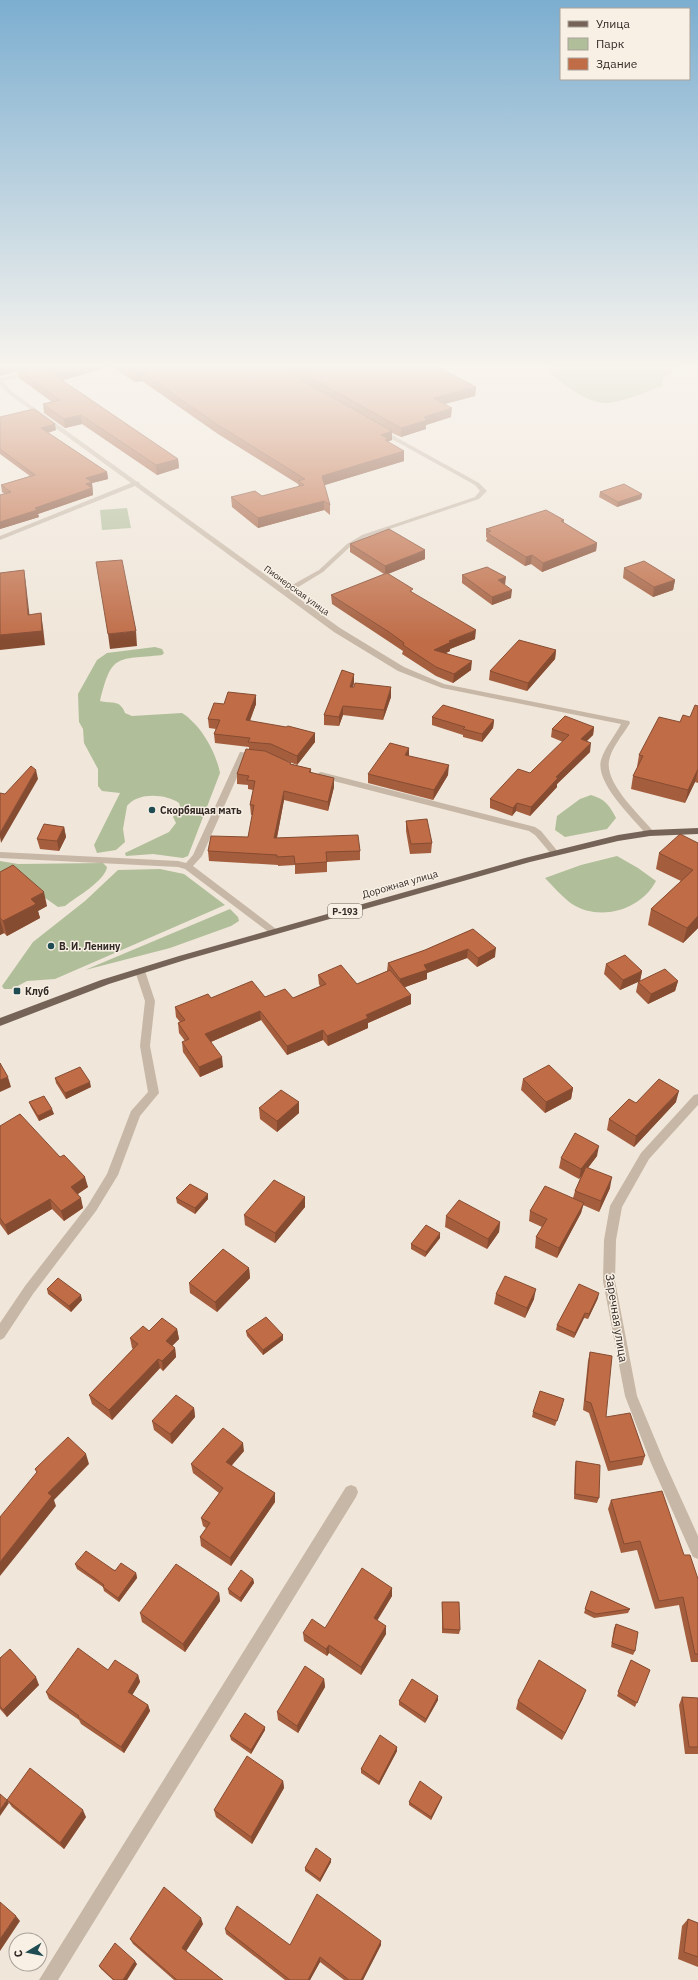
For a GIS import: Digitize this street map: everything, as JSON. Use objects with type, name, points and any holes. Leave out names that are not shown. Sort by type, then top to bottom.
[{"type":"main road","name":"Дорожная улица","points":[[0,1022],[104,982],[140,971],[273,931],[555,853],[650,833],[698,831]]},
{"type":"street","name":"Пионерская улица","points":[[99,456],[368,651],[400,669],[442,686],[626,723],[604,761],[606,775],[611,786],[650,833]]},
{"type":"street","points":[[285,592],[321,571],[349,545],[364,536],[477,498],[484,491],[477,484],[427,456]]},
{"type":"street","points":[[0,538],[137,483]]},
{"type":"street","points":[[188,867],[197,856],[242,754],[268,757]]},
{"type":"street","points":[[314,774],[532,829],[538,833],[555,853]]},
{"type":"street","points":[[0,855],[178,864],[188,867],[273,931]]},
{"type":"street","points":[[0,1334],[29,1290],[92,1208],[112,1175],[135,1114],[154,1093],[145,1046],[150,1001],[140,971]]},
{"type":"street","name":"Заречная улица","points":[[698,1098],[645,1156],[616,1206],[610,1240],[609,1281],[631,1396],[658,1463],[698,1552]]},
{"type":"street","points":[[48,1980],[351,1492]]},
{"type":"green space","points":[[127,508],[131,528],[102,530],[100,510]]},
{"type":"green space","points":[[155,647],[162,649],[164,653],[162,655],[125,659],[118,662],[108,674],[100,701],[118,704],[125,713],[132,716],[182,713],[195,724],[207,740],[215,756],[220,773],[188,856],[183,858],[153,854],[126,856],[125,853],[169,832],[176,823],[173,817],[180,806],[179,803],[160,796],[138,798],[132,801],[127,806],[123,829],[125,842],[116,850],[97,853],[94,845],[120,793],[102,791],[98,786],[98,769],[84,743],[83,729],[79,722],[78,694],[97,660],[107,653]]},
{"type":"green space","points":[[591,795],[600,799],[606,804],[612,810],[616,818],[607,829],[565,837],[555,830],[557,816],[580,799]]},
{"type":"green space","points":[[617,856],[638,868],[656,881],[649,891],[640,899],[630,906],[619,910],[595,912],[583,909],[568,901],[545,878],[581,865]]},
{"type":"green space","points":[[0,861],[18,864],[103,863],[107,867],[101,878],[96,883],[65,906],[58,907],[17,878],[0,887]]},
{"type":"green space","points":[[160,869],[184,874],[225,905],[55,979],[27,981],[12,989],[4,989],[2,986],[33,942],[85,901],[118,870]]},
{"type":"green space","points":[[230,909],[238,917],[239,921],[231,926],[170,948],[85,970]]},
{"type":"building","points":[[10,456],[84,456],[107,472],[86,478],[92,482],[86,484],[92,488],[35,508],[37,510],[0,522],[0,495],[11,492],[1,485],[35,475]]},
{"type":"building","points":[[143,456],[174,456],[178,459],[156,465]]},
{"type":"building","points":[[269,456],[386,456],[322,476],[330,505],[324,501],[258,518],[231,497],[255,491],[262,496],[304,485],[298,481],[305,479]]},
{"type":"building","points":[[624,484],[642,494],[618,502],[600,492]]},
{"type":"building","points":[[546,510],[564,520],[561,521],[597,543],[543,563],[532,555],[526,557],[487,533],[491,531],[486,529]]},
{"type":"building","points":[[389,529],[425,550],[385,566],[350,544]]},
{"type":"building","points":[[122,560],[136,631],[108,634],[96,562]]},
{"type":"building","points":[[644,561],[675,580],[654,587],[624,568]]},
{"type":"building","points":[[487,567],[506,577],[498,580],[512,590],[492,597],[462,575]]},
{"type":"building","points":[[24,570],[28,615],[41,613],[42,631],[0,635],[0,573]]},
{"type":"building","points":[[387,573],[413,589],[410,591],[476,630],[449,641],[451,642],[434,650],[472,661],[454,674],[436,667],[403,645],[404,643],[389,632],[331,595]]},
{"type":"building","points":[[519,640],[556,650],[528,683],[490,671]]},
{"type":"building","points":[[342,670],[354,674],[350,687],[354,687],[355,683],[391,687],[384,710],[343,706],[339,717],[324,715]]},
{"type":"building","points":[[228,692],[256,695],[246,720],[286,727],[288,726],[315,733],[297,756],[271,744],[248,742],[250,738],[214,734],[220,720],[208,719],[214,703],[224,704]]},
{"type":"building","points":[[443,705],[494,720],[482,734],[463,729],[465,727],[432,717]]},
{"type":"building","points":[[695,705],[698,706],[698,769],[688,790],[633,776],[643,756],[639,755],[659,717],[680,722],[683,715],[690,717]]},
{"type":"building","points":[[565,716],[594,727],[581,739],[591,743],[556,777],[558,778],[531,807],[517,803],[513,808],[490,799],[518,769],[530,773],[569,735],[552,729]]},
{"type":"building","points":[[390,743],[409,748],[405,755],[449,765],[434,790],[368,774]]},
{"type":"building","points":[[246,749],[265,751],[291,763],[290,764],[311,769],[309,772],[334,778],[328,802],[284,791],[274,838],[358,835],[360,851],[326,852],[327,862],[295,864],[294,856],[277,857],[277,855],[208,851],[211,836],[248,837],[254,805],[250,805],[255,781],[247,780],[249,776],[237,774]]},
{"type":"building","points":[[31,766],[36,770],[0,833],[0,793],[5,794]]},
{"type":"building","points":[[427,819],[432,843],[411,844],[406,821]]},
{"type":"building","points":[[44,824],[64,827],[57,841],[37,839]]},
{"type":"building","points":[[680,834],[698,843],[698,916],[687,928],[651,909],[693,870],[659,853]]},
{"type":"building","points":[[13,865],[44,892],[31,899],[36,904],[3,921],[0,918],[0,872]]},
{"type":"building","points":[[473,929],[496,948],[478,958],[468,949],[424,965],[427,970],[400,979],[388,963],[425,950]]},
{"type":"building","points":[[625,955],[642,971],[623,980],[606,964]]},
{"type":"building","points":[[341,965],[357,984],[390,970],[411,995],[366,1015],[368,1018],[327,1036],[323,1030],[287,1046],[260,1011],[205,1034],[222,1057],[199,1067],[182,1042],[189,1039],[178,1023],[185,1020],[175,1007],[208,994],[211,998],[252,981],[265,997],[285,989],[293,998],[326,984],[318,975]]},
{"type":"building","points":[[665,969],[678,981],[651,994],[638,982]]},
{"type":"building","points":[[0,1063],[8,1077],[0,1080]]},
{"type":"building","points":[[549,1065],[573,1088],[546,1102],[523,1079]]},
{"type":"building","points":[[80,1067],[90,1082],[65,1093],[55,1078]]},
{"type":"building","points":[[659,1079],[679,1091],[636,1136],[609,1119],[629,1099],[636,1103]]},
{"type":"building","points":[[281,1090],[299,1102],[277,1121],[259,1108]]},
{"type":"building","points":[[44,1096],[52,1109],[38,1116],[29,1102]]},
{"type":"building","points":[[20,1114],[60,1157],[64,1155],[85,1177],[71,1187],[81,1198],[61,1211],[50,1199],[5,1225],[0,1218],[0,1126]]},
{"type":"building","points":[[575,1133],[599,1146],[581,1169],[561,1158]]},
{"type":"building","points":[[586,1167],[612,1177],[601,1201],[575,1191]]},
{"type":"building","points":[[274,1180],[305,1197],[275,1233],[244,1215]]},
{"type":"building","points":[[190,1184],[208,1194],[195,1208],[176,1198]]},
{"type":"building","points":[[545,1186],[584,1203],[559,1248],[536,1237],[547,1219],[530,1211]]},
{"type":"building","points":[[459,1200],[500,1222],[488,1239],[446,1216]]},
{"type":"building","points":[[426,1225],[440,1233],[426,1252],[411,1244]]},
{"type":"building","points":[[223,1249],[249,1268],[215,1302],[189,1283]]},
{"type":"building","points":[[505,1276],[536,1289],[527,1308],[496,1294]]},
{"type":"building","points":[[58,1278],[81,1295],[69,1306],[47,1289]]},
{"type":"building","points":[[579,1284],[599,1293],[589,1314],[585,1313],[575,1333],[557,1325]]},
{"type":"building","points":[[266,1317],[283,1335],[263,1350],[246,1331]]},
{"type":"building","points":[[162,1318],[177,1329],[166,1341],[175,1348],[162,1361],[158,1359],[109,1410],[89,1395],[138,1344],[130,1338],[143,1326],[149,1331]]},
{"type":"building","points":[[590,1352],[612,1356],[606,1417],[630,1413],[645,1456],[610,1462],[591,1403],[585,1401]]},
{"type":"building","points":[[540,1391],[564,1399],[557,1421],[533,1412]]},
{"type":"building","points":[[176,1395],[194,1408],[170,1434],[152,1421]]},
{"type":"building","points":[[223,1428],[243,1443],[226,1462],[275,1493],[230,1558],[200,1537],[210,1523],[201,1518],[223,1488],[191,1464]]},
{"type":"building","points":[[68,1437],[86,1454],[48,1493],[52,1496],[0,1562],[0,1517],[37,1472],[35,1469]]},
{"type":"building","points":[[576,1461],[600,1465],[599,1498],[575,1494]]},
{"type":"building","points":[[662,1491],[684,1555],[690,1555],[698,1579],[698,1654],[695,1654],[683,1597],[659,1601],[640,1541],[624,1544],[611,1500]]},
{"type":"building","points":[[86,1551],[115,1571],[121,1563],[136,1573],[118,1598],[103,1587],[104,1585],[75,1564]]},
{"type":"building","points":[[176,1564],[219,1593],[183,1644],[140,1613]]},
{"type":"building","points":[[362,1568],[392,1588],[374,1618],[386,1626],[361,1667],[329,1645],[326,1649],[303,1633],[312,1619],[325,1628]]},
{"type":"building","points":[[241,1570],[253,1579],[240,1598],[228,1589]]},
{"type":"building","points":[[591,1591],[630,1609],[596,1614],[585,1609]]},
{"type":"building","points":[[442,1602],[459,1602],[460,1630],[443,1629]]},
{"type":"building","points":[[616,1624],[638,1632],[635,1651],[612,1643]]},
{"type":"building","points":[[78,1648],[108,1670],[115,1660],[138,1675],[128,1692],[148,1705],[121,1747],[78,1717],[79,1716],[46,1692]]},
{"type":"building","points":[[10,1649],[36,1677],[3,1710],[0,1706],[0,1658]]},
{"type":"building","points":[[539,1660],[586,1690],[565,1733],[518,1701]]},
{"type":"building","points":[[631,1660],[650,1670],[637,1703],[618,1692]]},
{"type":"building","points":[[305,1666],[324,1679],[297,1726],[277,1712]]},
{"type":"building","points":[[412,1679],[438,1696],[426,1719],[399,1701]]},
{"type":"building","points":[[682,1697],[698,1698],[698,1747],[689,1747]]},
{"type":"building","points":[[245,1713],[265,1727],[251,1750],[230,1736]]},
{"type":"building","points":[[380,1735],[397,1747],[379,1782],[361,1769]]},
{"type":"building","points":[[247,1756],[283,1781],[251,1837],[214,1810]]},
{"type":"building","points":[[30,1768],[83,1810],[60,1843],[7,1800]]},
{"type":"building","points":[[420,1781],[442,1797],[431,1817],[409,1802]]},
{"type":"building","points":[[0,1794],[7,1800],[0,1810]]},
{"type":"building","points":[[316,1848],[331,1859],[320,1879],[305,1868]]},
{"type":"building","points":[[164,1887],[201,1918],[182,1948],[223,1980],[177,1980],[130,1939]]},
{"type":"building","points":[[317,1894],[381,1941],[361,1980],[349,1980],[320,1957],[308,1980],[290,1980],[225,1929],[237,1906],[290,1945]]},
{"type":"building","points":[[0,1902],[16,1916],[0,1939]]},
{"type":"building","points":[[688,1919],[698,1923],[698,1957],[684,1952]]},
{"type":"building","points":[[115,1943],[135,1961],[123,1980],[114,1980],[99,1966]]},
{"type":"place","name":"Скорбящая мать","points":[[152,810]]},
{"type":"place","name":"В. И. Ленину","points":[[51,946]]},
{"type":"place","name":"Клуб","points":[[17,991]]}]
